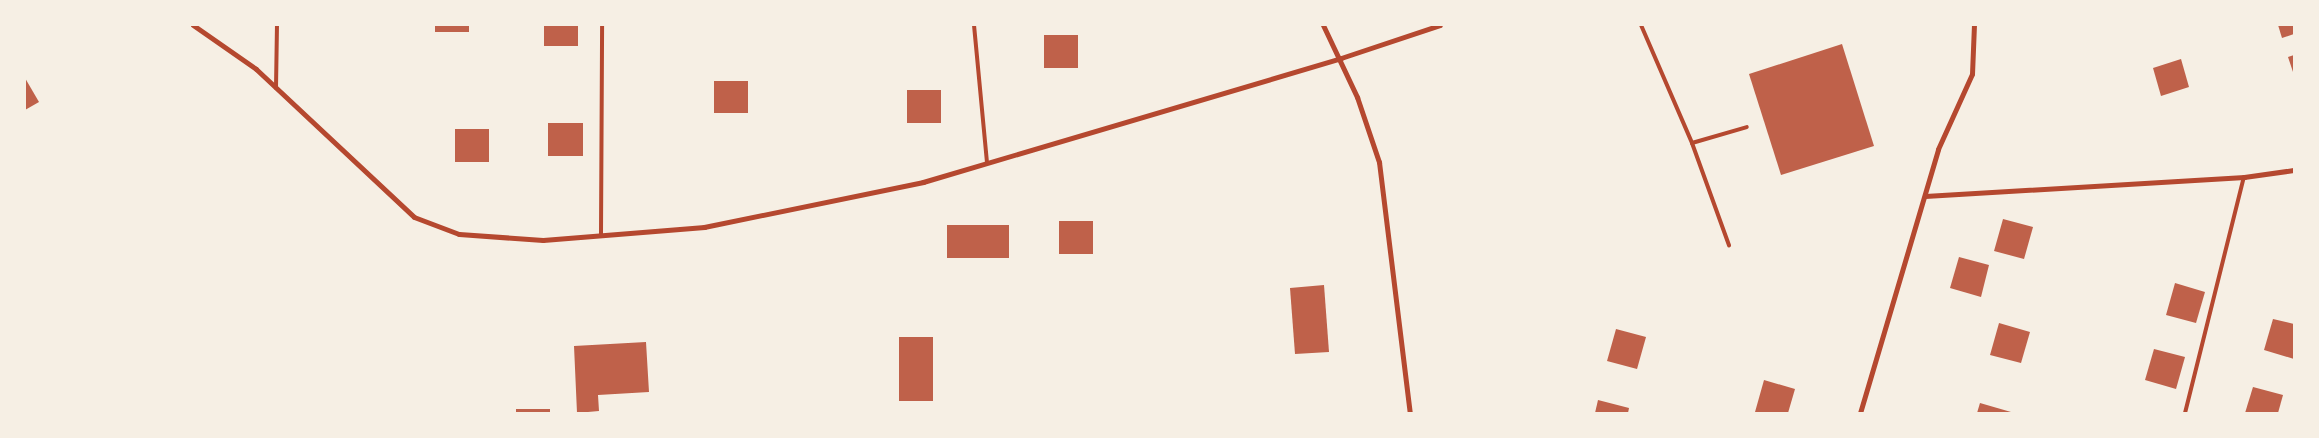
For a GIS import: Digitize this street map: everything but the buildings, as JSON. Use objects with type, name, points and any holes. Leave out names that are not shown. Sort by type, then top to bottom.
[{"type":"street","points":[[193,25],[256,69],[414,217],[459,234],[543,240],[704,227],[924,182],[1341,58],[1440,25]]},
{"type":"street","points":[[1323,25],[1341,58],[1379,162],[1410,413]]},
{"type":"street","points":[[1860,413],[1938,149],[1972,74],[1974,25]]},
{"type":"street","points":[[1924,196],[2244,177],[2294,170]]},
{"type":"lane","points":[[276,88],[277,25]]},
{"type":"lane","points":[[601,235],[602,25]]},
{"type":"lane","points":[[974,25],[987,162]]},
{"type":"lane","points":[[1640,25],[1692,143],[1729,245]]},
{"type":"lane","points":[[1692,143],[1747,127]]},
{"type":"lane","points":[[2185,413],[2244,177]]}]
